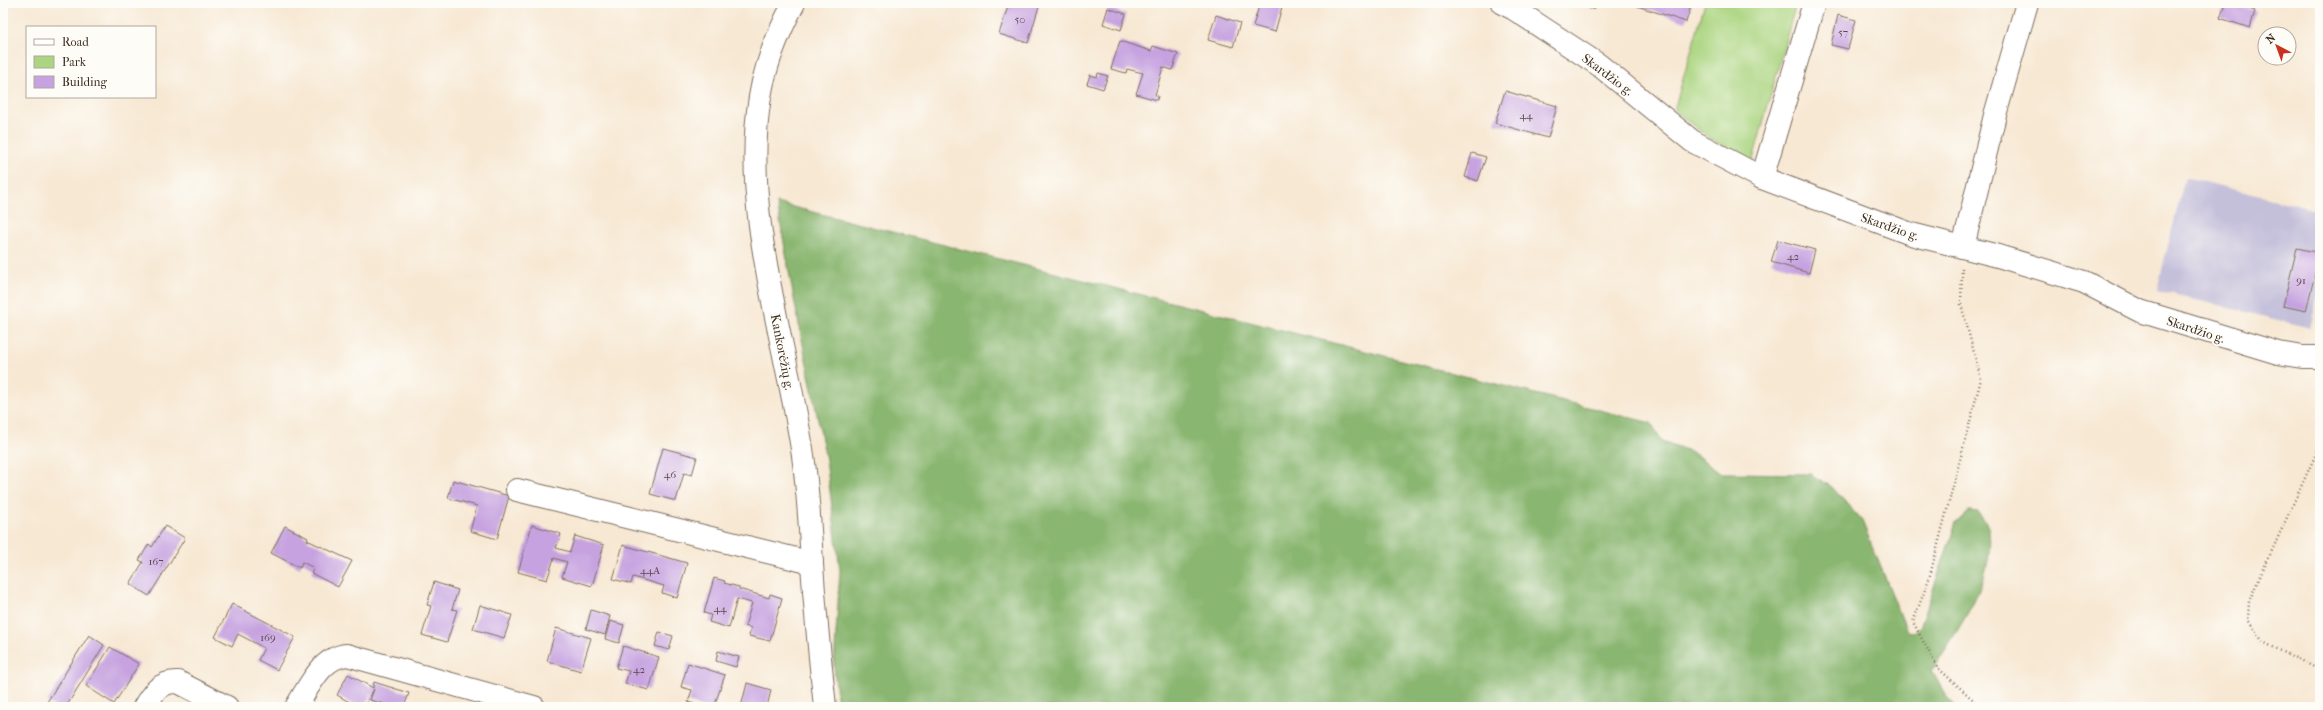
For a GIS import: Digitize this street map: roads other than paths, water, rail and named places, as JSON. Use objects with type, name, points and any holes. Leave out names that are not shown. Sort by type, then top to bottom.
[{"type":"street","name":"Kankorėžių g.","points":[[794,3],[780,29],[760,97],[755,168],[767,273],[802,448],[811,518],[812,563],[825,707]]},
{"type":"street","name":"Skardžio g.","points":[[1502,3],[1514,9],[1599,65],[1692,141],[1762,178],[1911,234],[1963,247],[2084,282],[2140,311],[2233,340],[2278,352],[2302,357],[2320,357]]},
{"type":"street","points":[[1762,178],[1814,3]]},
{"type":"street","points":[[1963,247],[1995,115],[2027,3]]},
{"type":"street","points":[[517,490],[812,563]]},
{"type":"street","points":[[296,707],[327,661],[336,656],[347,655],[534,707]]},
{"type":"street","points":[[144,707],[153,692],[162,685],[170,682],[178,682],[227,707]]}]
